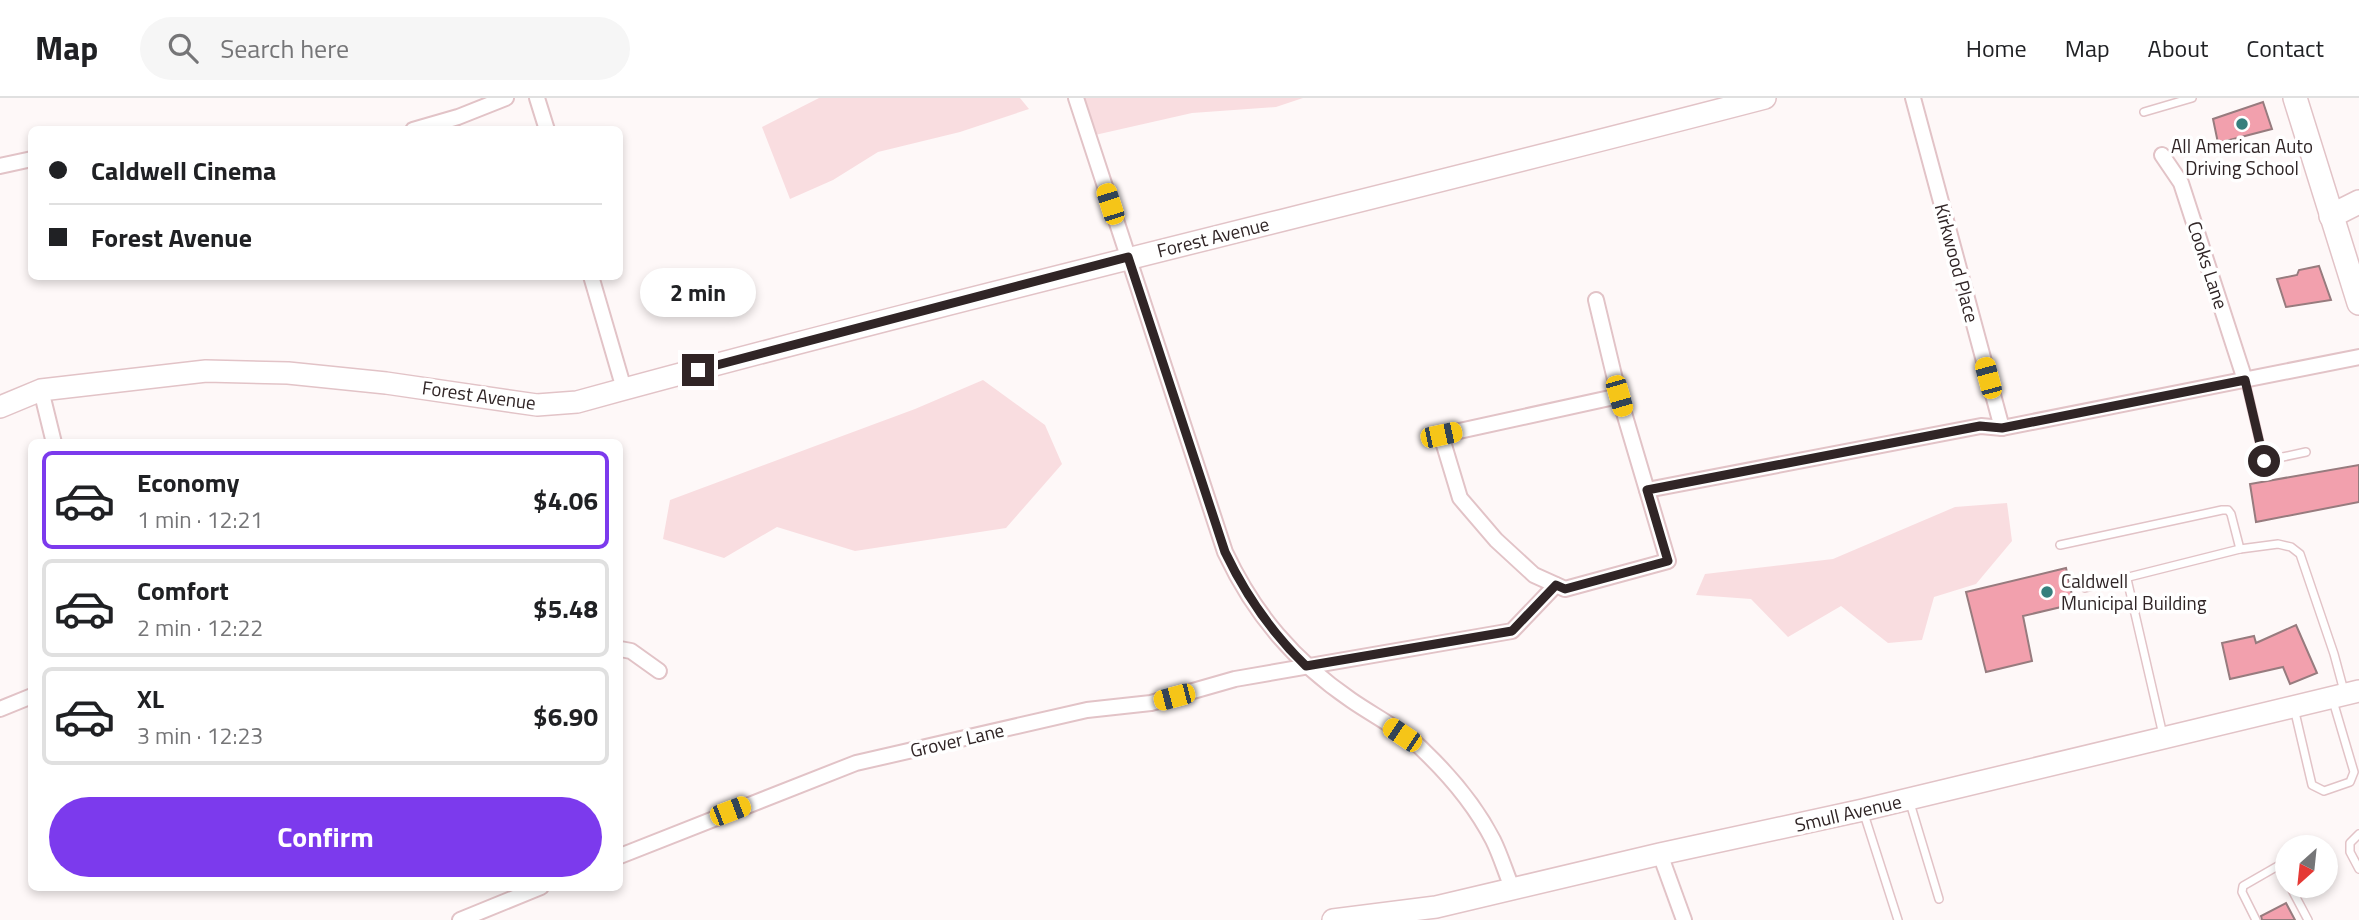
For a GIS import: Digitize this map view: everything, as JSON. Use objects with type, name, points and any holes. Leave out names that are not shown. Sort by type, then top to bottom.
[{"type":"main road","points":[[2295,98],[2359,303]]},
{"type":"main road","points":[[2331,216],[2359,202]]},
{"type":"street","points":[[427,126],[506,98]]},
{"type":"street","points":[[537,98],[546,126]]},
{"type":"street","points":[[1076,98],[1225,552],[1237,578],[1262,617],[1306,666],[1423,750],[1467,798],[1493,841],[1513,890]]},
{"type":"street","name":"Forest Avenue","points":[[0,407],[41,390],[206,371],[288,373],[386,383],[537,405],[577,401],[1128,257],[1482,172],[1765,98]]},
{"type":"street","name":"Kirkwood Place","points":[[1913,98],[2002,428]]},
{"type":"street","name":"Cooks Lane","points":[[2162,155],[2181,183],[2245,380]]},
{"type":"street","points":[[0,166],[28,160]]},
{"type":"street","points":[[591,280],[624,389]]},
{"type":"street","points":[[1597,300],[1619,396],[1668,561],[1565,589],[1534,575],[1496,540],[1460,498],[1441,435],[1619,396]]},
{"type":"street","points":[[1647,490],[1980,426],[2002,428],[2359,357]]},
{"type":"street","points":[[41,390],[53,439]]},
{"type":"street","name":"Grover Lane","points":[[623,855],[856,763],[1087,710],[1152,703],[1235,679],[1512,631],[1556,585]]},
{"type":"street","points":[[623,650],[631,651],[659,671]]},
{"type":"street","name":"Smull Avenue","points":[[1333,920],[1436,907],[1513,890],[2346,695]]},
{"type":"street","points":[[0,709],[28,698]]},
{"type":"street","points":[[1660,854],[1684,920]]},
{"type":"street","points":[[460,920],[531,891]]},
{"type":"lane","points":[[2144,111],[2192,98]]},
{"type":"lane","points":[[2245,380],[2264,461],[2306,452]]},
{"type":"lane","points":[[2060,545],[2228,510],[2240,549]]},
{"type":"lane","points":[[2085,589],[2240,549],[2278,544],[2291,547],[2300,554],[2346,695],[2354,772],[2350,782],[2324,791],[2312,785],[2293,708]]},
{"type":"lane","points":[[2127,579],[2164,738]]},
{"type":"lane","points":[[1908,799],[1939,899]]},
{"type":"lane","points":[[1863,810],[1898,920]]},
{"type":"lane","points":[[2359,834],[2350,843],[2350,852],[2359,869]]},
{"type":"lane","points":[[2256,920],[2242,892],[2243,886],[2275,868]]},
{"type":"lane","points":[[2296,898],[2308,920]]},
{"type":"shaded area","points":[[819,98],[1020,98],[1029,109],[960,132],[878,152],[833,180],[790,199],[762,127]]},
{"type":"shaded area","points":[[1082,98],[1303,98],[1276,107],[1192,113],[1095,135]]},
{"type":"shaded area","points":[[983,380],[1045,425],[1062,464],[1006,528],[855,551],[777,527],[724,558],[663,539],[670,500],[915,409]]},
{"type":"shaded area","points":[[2007,503],[2012,541],[1976,584],[1934,597],[1922,640],[1888,643],[1841,606],[1788,637],[1751,599],[1696,595],[1705,574],[1833,559],[1955,507]]},
{"type":"building","name":"All American Auto Driving School","points":[[2263,102],[2272,129],[2218,143],[2213,119]]},
{"type":"building","points":[[2319,266],[2331,300],[2286,307],[2277,279]]},
{"type":"building","points":[[2359,465],[2359,502],[2256,522],[2250,484]]},
{"type":"building","points":[[2066,568],[2074,604],[2023,616],[2032,661],[1986,672],[1966,592]]},
{"type":"building","points":[[2296,625],[2317,673],[2290,684],[2283,667],[2230,679],[2222,643],[2254,636],[2256,643]]},
{"type":"building","points":[[2286,903],[2295,920],[2262,920],[2261,916]]},
{"type":"place","name":"All American Auto Driving School","points":[[2242,124]]},
{"type":"place","name":"Caldwell Municipal Building","points":[[2047,592]]},
{"type":"route","points":[[698,370],[1128,257],[1225,552],[1251,602],[1286,646],[1306,666],[1512,631],[1556,585],[1565,589],[1668,561],[1647,490],[1980,426],[2002,428],[2245,380],[2264,461]]}]
